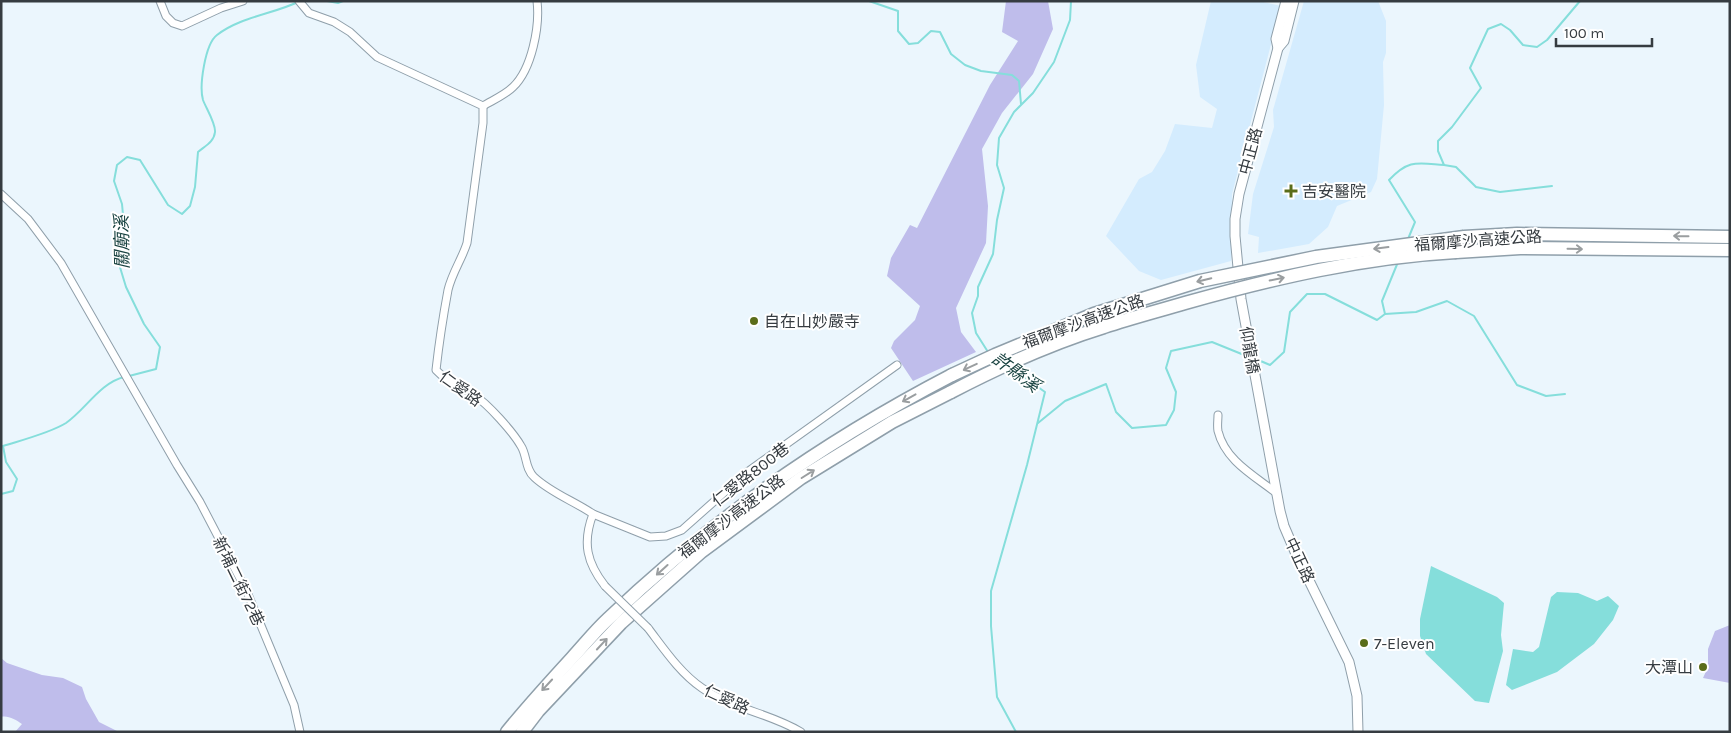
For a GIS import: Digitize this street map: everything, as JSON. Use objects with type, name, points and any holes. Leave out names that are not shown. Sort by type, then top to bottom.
[{"type":"highway","name":"福爾摩沙高速公路","points":[[507,732],[528,705],[607,620],[672,560],[761,491],[854,429],[952,375],[1094,314],[1200,281],[1316,257],[1464,237],[1516,234],[1730,237]]},
{"type":"highway","name":"福爾摩沙高速公路","points":[[522,732],[538,711],[621,623],[701,552],[801,478],[892,422],[999,367],[1103,327],[1246,286],[1325,268],[1426,254],[1520,248],[1730,250]]},
{"type":"main road","name":"中正路","points":[[1278,48],[1276,39],[1286,1]]},
{"type":"main road","name":"中正路","points":[[1244,316],[1236,252],[1237,206],[1278,48],[1284,41],[1294,1]]},
{"type":"main road","name":"仰龍橋","points":[[1244,316],[1256,383]]},
{"type":"main road","name":"中正路","points":[[1256,383],[1275,492],[1284,526],[1350,662],[1357,696],[1358,732]]},
{"type":"street","points":[[160,1],[166,16],[173,23],[182,26],[221,8],[243,1]]},
{"type":"street","points":[[299,1],[309,13],[334,22],[350,32],[377,57],[483,106],[513,87],[527,68],[535,36],[537,1]]},
{"type":"street","name":"仁愛路","points":[[483,106],[483,123],[467,243],[448,289],[446,308],[441,325],[436,370],[451,383],[477,396],[493,412],[522,447],[532,475],[542,484],[593,514],[588,526],[587,540],[588,555],[594,572],[605,586],[648,628],[687,677],[703,689],[778,720],[801,732]]},
{"type":"street","name":"新埔二街72巷","points":[[1,194],[28,219],[60,263],[200,502],[247,592],[294,705],[300,732]]},
{"type":"street","name":"仁愛路800巷","points":[[593,514],[650,536],[666,536],[682,530],[746,473],[897,365]]},
{"type":"street","points":[[1218,415],[1218,430],[1226,449],[1237,463],[1275,492]]},
{"type":"shaded area","points":[[1006,1],[1048,1],[1053,29],[1033,74],[1002,113],[982,149],[988,206],[986,243],[956,308],[961,332],[976,352],[913,381],[891,348],[894,341],[915,320],[920,306],[887,276],[891,258],[910,225],[917,228],[990,85],[1018,41],[1002,32]]},
{"type":"shaded area","points":[[1211,1],[1259,1],[1281,6],[1232,194],[1231,261],[1161,280],[1139,271],[1106,236],[1139,179],[1152,172],[1165,151],[1175,124],[1212,128],[1217,109],[1200,97],[1196,65]]},
{"type":"shaded area","points":[[1304,1],[1378,1],[1386,21],[1386,53],[1383,62],[1384,105],[1377,179],[1371,192],[1337,206],[1328,227],[1309,244],[1258,253],[1259,237],[1248,234],[1253,194],[1274,127],[1273,110]]},
{"type":"shaded area","points":[[1431,566],[1497,597],[1504,603],[1501,635],[1503,651],[1489,703],[1475,701],[1426,654],[1420,636],[1420,619]]},
{"type":"shaded area","points":[[1557,592],[1578,593],[1597,601],[1608,596],[1619,606],[1613,620],[1594,644],[1557,672],[1512,690],[1506,685],[1513,649],[1533,652],[1539,647],[1551,597]]},
{"type":"shaded area","points":[[1730,625],[1730,683],[1703,678],[1708,667],[1708,649],[1715,631]]},
{"type":"shaded area","points":[[1,658],[7,663],[42,675],[63,678],[82,687],[86,699],[99,722],[119,732],[15,732],[22,724],[9,717],[1,717]]},
{"type":"waterway","name":"關廟溪","points":[[327,1],[338,3],[343,1]]},
{"type":"waterway","points":[[869,1],[898,11],[898,31],[909,44],[918,43],[931,31],[940,32],[951,54],[965,65],[981,71],[1012,75],[1019,81],[1021,104]]},
{"type":"waterway","name":"許縣溪","points":[[988,352],[976,333],[972,313],[978,296],[978,287],[993,254],[997,220],[1004,188],[997,165],[999,138],[1014,112],[1033,93],[1054,62],[1070,20],[1071,1]]},
{"type":"waterway","points":[[1408,239],[1415,222],[1389,180],[1408,165],[1420,163],[1444,165],[1438,151],[1438,141],[1452,127],[1481,88],[1470,68],[1488,29],[1501,24],[1510,30],[1523,45],[1537,47],[1547,40],[1580,1]]},
{"type":"waterway","name":"關廟溪","points":[[129,376],[156,369],[160,347],[144,324],[126,287],[119,264],[125,236],[122,204],[114,181],[117,165],[127,157],[140,160],[168,205],[182,214],[190,206],[195,187],[198,152],[211,141],[215,132],[202,94],[204,66],[209,47],[217,35],[226,29],[298,2]]},
{"type":"waterway","points":[[1444,165],[1456,167],[1476,187],[1500,192],[1552,186]]},
{"type":"waterway","points":[[1256,359],[1270,365],[1284,352],[1290,312],[1307,294],[1325,294],[1377,320],[1385,314],[1382,301],[1398,262]]},
{"type":"waterway","points":[[1385,314],[1416,312],[1447,301],[1474,316],[1517,385],[1546,396],[1565,394]]},
{"type":"waterway","points":[[1038,423],[1065,401],[1106,384],[1116,412],[1132,428],[1166,425],[1174,410],[1176,392],[1166,368],[1171,351],[1212,342],[1249,357]]},
{"type":"waterway","name":"許縣溪","points":[[1011,368],[1045,392],[1027,465],[991,591],[991,626],[997,697],[1016,732]]},
{"type":"waterway","name":"關廟溪","points":[[1,494],[13,491],[17,479],[6,462],[3,446],[59,427],[73,417],[100,390],[115,380],[124,377]]},
{"type":"place","name":"吉安醫院","points":[[1291,191]]},
{"type":"place","name":"自在山妙嚴寺","points":[[754,321]]},
{"type":"place","name":"7-Eleven","points":[[1364,643]]},
{"type":"place","name":"大潭山","points":[[1703,667]]}]
